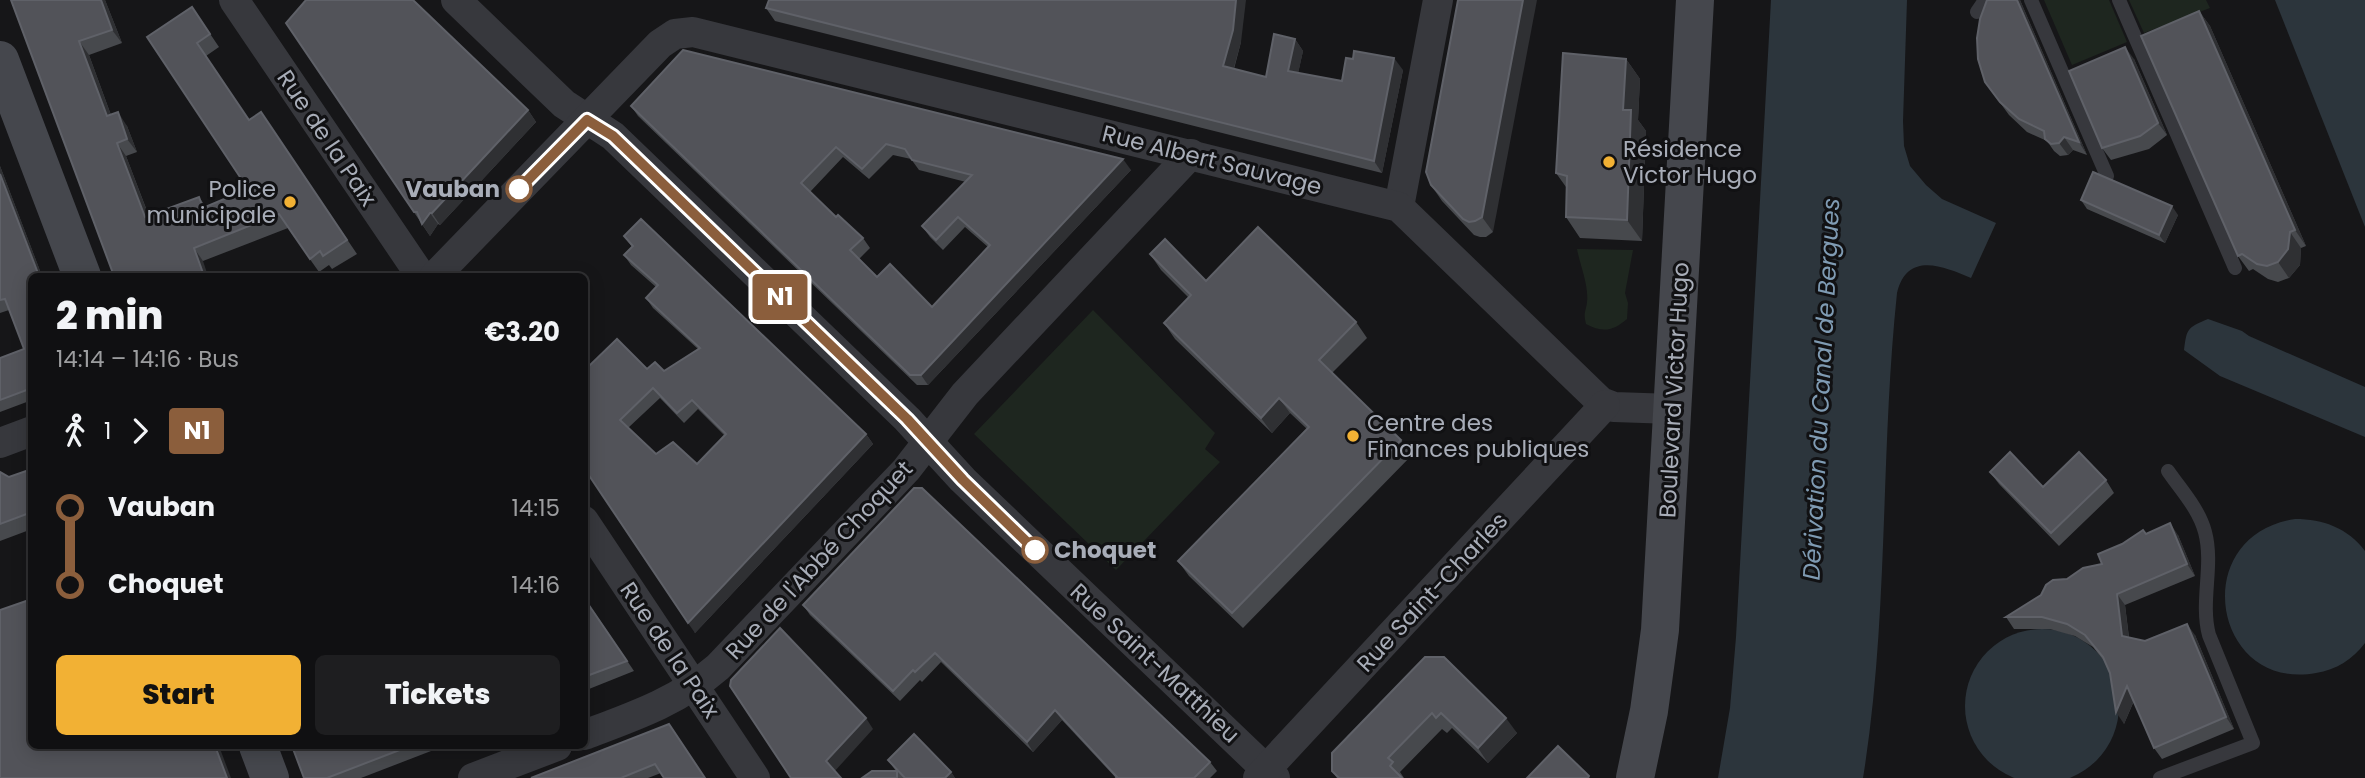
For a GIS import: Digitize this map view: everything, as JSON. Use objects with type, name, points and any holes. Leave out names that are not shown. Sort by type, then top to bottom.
[{"type":"main road","name":"Boulevard Victor Hugo","points":[[1635,778],[1649,711],[1660,630],[1695,0]]},
{"type":"main road","points":[[0,60],[81,273]]},
{"type":"main road","points":[[259,749],[270,778]]},
{"type":"street","name":"Rue de la Paix","points":[[234,0],[419,273]]},
{"type":"street","name":"Rue Saint-Matthieu","points":[[456,0],[565,104],[613,136],[1266,775]]},
{"type":"street","points":[[1399,207],[1438,0]]},
{"type":"street","name":"Rue Albert Sauvage","points":[[587,120],[670,36],[681,32],[706,34],[1399,207],[1605,405]]},
{"type":"street","points":[[438,273],[587,120]]},
{"type":"street","name":"Rue de l'Abbé Choquet","points":[[588,733],[666,703],[694,686],[728,657],[897,480],[965,394],[1191,154]]},
{"type":"street","points":[[1605,405],[1673,409]]},
{"type":"street","name":"Rue Saint-Charles","points":[[1266,775],[1605,405]]},
{"type":"street","points":[[0,443],[28,432]]},
{"type":"street","name":"Rue de la Paix","points":[[588,528],[755,778]]},
{"type":"street","points":[[473,778],[549,749]]},
{"type":"lane","points":[[2031,0],[2071,75],[2107,176]]},
{"type":"lane","points":[[2119,0],[2235,268]]},
{"type":"lane","points":[[2160,778],[2253,743],[2205,622],[2205,532],[2194,509],[2168,471]]},
{"type":"shaded area","points":[[2044,0],[2109,0],[2127,42],[2072,65]]},
{"type":"shaded area","points":[[2129,0],[2206,0],[2210,8],[2144,33]]},
{"type":"shaded area","points":[[1577,249],[1633,250],[1625,293],[1628,303],[1627,319],[1617,326],[1603,330],[1586,324],[1587,289]]},
{"type":"shaded area","points":[[1093,310],[1215,433],[1205,449],[1220,462],[1116,570],[974,434]]},
{"type":"water","name":"Dérivation du Canal de Bergues","points":[[1771,0],[1907,0],[1903,121],[1904,146],[1910,166],[1942,199],[1996,223],[1971,278],[1938,266],[1917,267],[1909,271],[1902,280],[1897,293],[1888,415],[1877,657],[1863,778],[1718,778],[1730,708],[1736,637]]},
{"type":"water","points":[[2275,0],[2365,0],[2365,227]]},
{"type":"water","points":[[2208,319],[2242,331],[2365,387],[2365,437],[2220,376],[2184,350],[2189,330]]},
{"type":"water","points":[[2295,519],[2334,526],[2351,536],[2365,551],[2365,643],[2344,663],[2316,673],[2281,673],[2254,659],[2235,637],[2226,609],[2227,580],[2238,553],[2260,531]]},
{"type":"water","points":[[2027,630],[2057,630],[2085,642],[2097,651],[2106,663],[2118,691],[2118,721],[2106,749],[2097,761],[2085,770],[2066,779],[2018,779],[1999,770],[1987,761],[1978,749],[1966,721],[1966,691],[1978,663],[1987,651],[1999,642]]},
{"type":"building","points":[[11,0],[101,0],[112,30],[79,41],[107,116],[118,112],[127,139],[117,143],[145,217],[199,197],[203,208],[248,189],[147,37],[192,7],[210,34],[197,43],[249,120],[261,112],[347,240],[323,256],[320,251],[310,259],[279,214],[194,248],[203,273],[113,273]]},
{"type":"building","points":[[306,0],[413,0],[528,110],[422,224],[417,212],[414,212],[286,23]]},
{"type":"building","points":[[769,0],[1236,0],[1233,30],[1223,66],[1266,77],[1274,34],[1295,39],[1288,71],[1342,81],[1346,58],[1353,59],[1354,51],[1394,58],[1374,161],[766,8]]},
{"type":"building","points":[[1458,0],[1523,0],[1482,217],[1469,222],[1431,185],[1426,172]]},
{"type":"building","points":[[1987,0],[2017,0],[2079,142],[2064,137],[2059,143],[2051,144],[2045,139],[2044,131],[2019,119],[2000,102],[1985,82],[1978,59],[1977,38]]},
{"type":"building","points":[[2199,11],[2295,230],[2290,232],[2288,249],[2278,262],[2267,266],[2257,264],[2242,254],[2238,256],[2141,36]]},
{"type":"building","points":[[2125,47],[2158,123],[2140,136],[2102,148],[2069,71]]},
{"type":"building","points":[[683,50],[1123,159],[921,375],[910,375],[631,106]],"holes":[[[886,144],[905,149],[912,160],[972,175],[922,226],[936,240],[958,217],[990,245],[932,307],[890,264],[877,277],[850,250],[863,238],[838,215],[836,217],[801,183],[836,147],[862,169]]]},
{"type":"building","name":"Résidence Victor Hugo","points":[[1563,53],[1626,59],[1623,110],[1631,110],[1627,220],[1566,217],[1567,176],[1556,173]]},
{"type":"building","points":[[2093,172],[2172,206],[2159,235],[2081,200]]},
{"type":"building","points":[[0,174],[38,273],[28,273],[28,390],[0,400],[0,358],[24,349],[5,299],[0,300]]},
{"type":"building","points":[[641,219],[866,434],[688,623],[588,474],[588,367],[617,339],[647,369],[655,362],[664,371],[700,348],[646,298],[658,285],[624,255],[633,246],[624,236]],"holes":[[[653,388],[677,413],[692,400],[726,434],[697,464],[673,442],[656,454],[620,420]]]},
{"type":"building","name":"Centre des Finances publiques","points":[[1258,227],[1356,322],[1319,360],[1401,440],[1232,613],[1178,561],[1309,427],[1279,398],[1261,418],[1164,323],[1191,295],[1150,254],[1165,239],[1206,281]]},
{"type":"building","points":[[2010,452],[2043,487],[2079,452],[2106,480],[2051,533],[1990,472]]},
{"type":"building","points":[[28,470],[28,514],[0,524],[0,472],[9,477]]},
{"type":"building","points":[[914,488],[922,488],[1210,762],[1194,778],[1116,778],[1055,710],[1027,742],[935,653],[915,672],[913,670],[893,691],[803,605]]},
{"type":"building","points":[[2170,523],[2187,564],[2117,594],[2122,636],[2145,641],[2187,624],[2226,717],[2154,748],[2127,686],[2116,712],[2110,673],[2103,657],[2085,635],[2067,624],[2042,617],[2006,617],[2041,595],[2046,585],[2053,580],[2067,579],[2083,568],[2102,564],[2098,554],[2122,544],[2143,530],[2146,534]]},
{"type":"building","points":[[28,600],[28,749],[216,749],[227,778],[0,778],[0,610]]},
{"type":"building","points":[[588,604],[627,661],[588,676]]},
{"type":"building","points":[[780,628],[866,718],[826,761],[841,778],[791,778],[730,686],[731,680]]},
{"type":"building","points":[[1425,657],[1444,657],[1506,718],[1478,748],[1441,713],[1436,718],[1432,713],[1388,758],[1393,762],[1390,766],[1402,778],[1339,778],[1332,771],[1332,753]]},
{"type":"building","points":[[669,724],[705,778],[664,778],[655,764],[621,778],[531,778]]},
{"type":"building","points":[[914,734],[951,772],[945,778],[905,778],[888,760]]},
{"type":"building","points":[[1558,746],[1588,778],[1527,778]]},
{"type":"building","points":[[293,749],[402,749],[327,778],[304,778]]},
{"type":"building","points":[[872,771],[897,771],[897,778],[862,778]]},
{"type":"bus line","name":"N1","points":[[519,189],[587,120],[599,126],[613,136],[907,419],[963,480],[1035,550]]},
{"type":"place","name":"Résidence Victor Hugo","points":[[1609,162]]},
{"type":"place","name":"Vauban","points":[[519,189]]},
{"type":"place","name":"Police municipale","points":[[290,202]]},
{"type":"place","name":"Centre des Finances publiques","points":[[1353,436]]},
{"type":"place","name":"Choquet","points":[[1035,550]]}]
